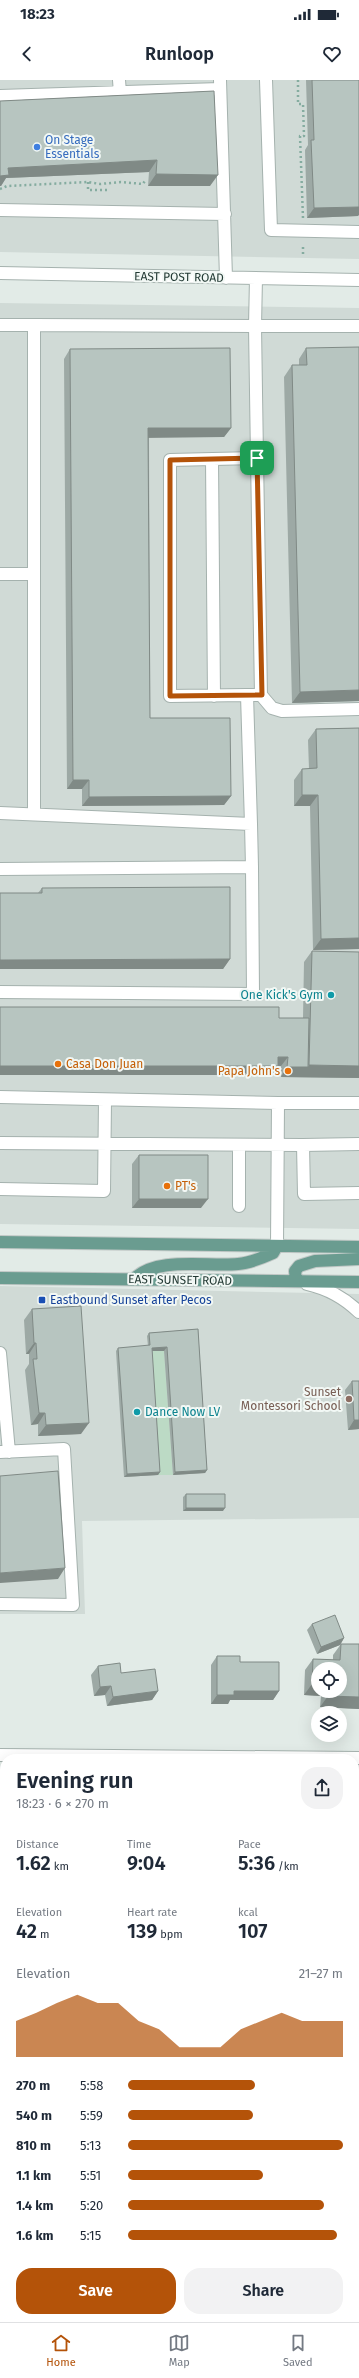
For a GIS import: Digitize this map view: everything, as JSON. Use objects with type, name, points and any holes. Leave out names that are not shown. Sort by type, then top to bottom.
[{"type":"main road","points":[[0,1242],[359,1247]]},
{"type":"main road","points":[[134,1279],[142,1271],[159,1266],[211,1266],[245,1263],[273,1253],[277,1246]]},
{"type":"main road","points":[[296,1281],[295,1271],[299,1266],[316,1261],[359,1260]]},
{"type":"main road","name":"EAST SUNSET ROAD","points":[[0,1278],[359,1282]]},
{"type":"street","points":[[119,80],[120,93]]},
{"type":"street","points":[[266,80],[272,230],[359,232]]},
{"type":"street","points":[[0,96],[120,93],[220,85],[226,278]]},
{"type":"street","points":[[0,210],[225,214]]},
{"type":"street","name":"EAST POST ROAD","points":[[0,273],[359,280]]},
{"type":"street","points":[[256,278],[257,458],[262,695],[272,708],[282,711],[359,709]]},
{"type":"street","points":[[0,325],[359,326]]},
{"type":"street","points":[[34,325],[34,814]]},
{"type":"street","points":[[257,458],[170,460],[170,696],[262,695]]},
{"type":"street","points":[[212,459],[214,696]]},
{"type":"street","points":[[0,574],[34,574]]},
{"type":"street","points":[[0,992],[253,994],[252,867],[247,695]]},
{"type":"street","points":[[0,813],[251,824]]},
{"type":"street","points":[[0,869],[252,867]]},
{"type":"street","points":[[0,1098],[359,1103]]},
{"type":"street","points":[[0,1189],[104,1191],[105,1100]]},
{"type":"street","points":[[277,1246],[278,1103]]},
{"type":"street","points":[[0,1143],[239,1145],[359,1144]]},
{"type":"street","points":[[239,1145],[239,1206]]},
{"type":"street","points":[[303,1145],[304,1194],[359,1193]]},
{"type":"street","points":[[296,1281],[324,1288],[345,1299],[359,1312]]},
{"type":"street","points":[[0,1353],[4,1452],[64,1449],[73,1605],[0,1604]]},
{"type":"path","points":[[298,80],[298,104],[303,104],[304,136],[300,136],[303,254]]},
{"type":"path","points":[[0,188],[7,186],[88,182],[100,184],[121,182],[143,184],[146,179]]},
{"type":"path","points":[[88,182],[88,190],[107,190]]},
{"type":"shaded area","points":[[0,80],[359,80],[359,259],[0,252]]},
{"type":"shaded area","points":[[0,303],[359,308],[359,1229],[0,1224]]},
{"type":"shaded area","points":[[0,1286],[359,1294],[359,1518],[82,1521],[85,1614],[0,1614]]},
{"type":"green space","points":[[149,1351],[164,1351],[173,1475],[158,1475]]},
{"type":"building","points":[[312,80],[359,80],[359,207],[314,208],[311,140],[314,140]]},
{"type":"building","points":[[214,91],[218,175],[156,174],[157,160],[8,168],[9,175],[0,176],[0,101]]},
{"type":"building","points":[[359,347],[359,690],[300,692],[292,365],[307,365],[306,348]]},
{"type":"building","points":[[230,348],[231,428],[148,428],[150,718],[230,718],[231,796],[89,797],[89,780],[73,780],[70,349]]},
{"type":"building","points":[[359,728],[359,938],[321,939],[318,795],[302,795],[302,769],[317,768],[316,729]]},
{"type":"building","points":[[230,887],[230,959],[0,960],[0,893],[42,893],[42,888]]},
{"type":"building","name":"One Kick's Gym","points":[[312,951],[359,952],[359,1066],[309,1065]]},
{"type":"building","points":[[0,1007],[279,1007],[279,1018],[309,1018],[308,1067],[287,1067],[288,1057],[278,1057],[278,1066],[0,1066]]},
{"type":"building","name":"PT's","points":[[139,1155],[208,1155],[208,1199],[139,1199]]},
{"type":"building","points":[[81,1306],[89,1423],[46,1425],[45,1413],[39,1413],[33,1359],[37,1359],[36,1343],[34,1343],[32,1309]]},
{"type":"building","name":"Dance Now LV","points":[[198,1329],[207,1470],[175,1472],[167,1347],[152,1348],[160,1472],[127,1474],[118,1348],[150,1345],[149,1333]]},
{"type":"building","points":[[352,1381],[359,1381],[359,1420],[354,1420]]},
{"type":"building","points":[[58,1471],[65,1568],[0,1573],[0,1476]]},
{"type":"building","points":[[186,1494],[225,1494],[225,1508],[186,1508]]},
{"type":"building","points":[[335,1615],[344,1638],[321,1647],[312,1624]]},
{"type":"building","points":[[341,1644],[359,1644],[359,1697],[347,1697],[347,1662],[313,1662],[313,1659],[340,1660]]},
{"type":"building","points":[[217,1656],[240,1656],[240,1662],[279,1662],[279,1691],[234,1691],[234,1695],[217,1695]]},
{"type":"building","points":[[120,1663],[121,1673],[155,1669],[158,1691],[113,1697],[111,1686],[100,1687],[98,1666]]},
{"type":"place","name":"On Stage Essentials","points":[[37,147]]},
{"type":"place","name":"One Kick's Gym","points":[[331,995]]},
{"type":"place","name":"Casa Don Juan","points":[[58,1064]]},
{"type":"place","name":"Papa John's","points":[[288,1071]]},
{"type":"place","name":"PT's","points":[[167,1186]]},
{"type":"place","name":"Eastbound Sunset after Pecos","points":[[42,1300]]},
{"type":"place","name":"Sunset Montessori School","points":[[349,1399]]},
{"type":"place","name":"Dance Now LV","points":[[137,1412]]},
{"type":"route","points":[[257,458],[262,695],[170,696],[170,460],[257,458]]}]
